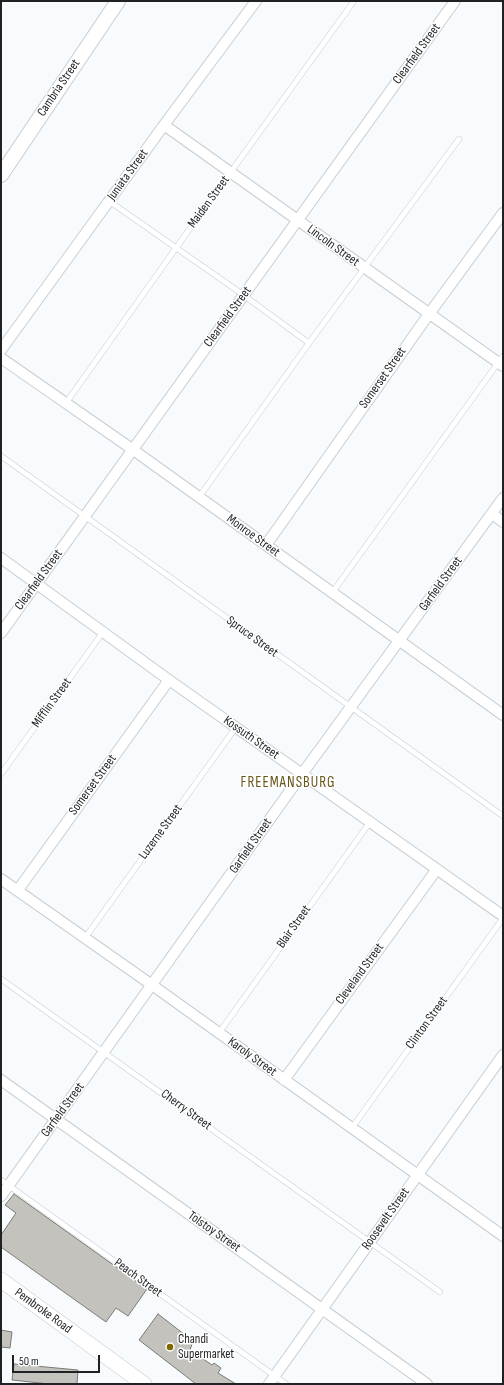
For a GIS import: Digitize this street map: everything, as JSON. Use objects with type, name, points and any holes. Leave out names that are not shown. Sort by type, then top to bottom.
[{"type":"main road","name":"Pembroke Road","points":[[1,1280],[144,1384]]},
{"type":"street","name":"Cambria Street","points":[[1,175],[118,1]]},
{"type":"street","name":"Juniata Street","points":[[1,350],[108,201],[256,1]]},
{"type":"street","name":"Clearfield Street","points":[[1,633],[454,1]]},
{"type":"street","name":"Lincoln Street","points":[[164,125],[429,314],[502,361]]},
{"type":"street","name":"Somerset Street","points":[[266,545],[429,314],[503,213]]},
{"type":"street","name":"Monroe Street","points":[[1,358],[199,497],[503,715]]},
{"type":"street","name":"Garfield Street","points":[[1,1196],[5,1182],[56,1119],[302,774],[503,498]]},
{"type":"street","points":[[492,514],[503,522]]},
{"type":"street","name":"Kossuth Street","points":[[1,558],[169,680],[503,917]]},
{"type":"street","name":"Somerset Street","points":[[18,890],[169,680]]},
{"type":"street","name":"Cleveland Street","points":[[284,1080],[436,869]]},
{"type":"street","name":"Karoly Street","points":[[1,879],[503,1236]]},
{"type":"street","name":"Roosevelt Street","points":[[272,1380],[503,1055]]},
{"type":"street","name":"Tolstoy Street","points":[[1,1080],[427,1384]]},
{"type":"lane","name":"Maiden Street","points":[[66,403],[230,172],[354,1]]},
{"type":"lane","points":[[199,497],[309,343],[459,139]]},
{"type":"lane","points":[[108,201],[244,295],[309,343]]},
{"type":"lane","points":[[332,593],[502,361]]},
{"type":"lane","name":"Spruce Street","points":[[1,456],[350,708],[503,816]]},
{"type":"lane","name":"Mifflin Street","points":[[1,774],[103,632]]},
{"type":"lane","name":"Luzerne Street","points":[[85,938],[236,727]]},
{"type":"lane","name":"Blair Street","points":[[219,1033],[370,822]]},
{"type":"lane","name":"Clinton Street","points":[[351,1128],[503,917]]},
{"type":"lane","name":"Cherry Street","points":[[1,979],[440,1292]]},
{"type":"lane","name":"Peach Street","points":[[5,1182],[272,1380],[286,1384]]},
{"type":"building","points":[[14,1194],[147,1289],[128,1316],[116,1308],[106,1322],[1,1247],[1,1235],[16,1213],[5,1205]]},
{"type":"building","name":"Chandi Supermarket","points":[[158,1314],[189,1338],[187,1341],[192,1344],[190,1350],[212,1365],[214,1363],[221,1368],[218,1373],[236,1384],[196,1384],[139,1340]]},
{"type":"building","points":[[1,1330],[12,1332],[10,1348],[1,1347]]},
{"type":"building","points":[[14,1364],[78,1370],[77,1384],[49,1384],[12,1380]]},
{"type":"place","name":"Chandi Supermarket","points":[[170,1347]]},
{"type":"district","name":"FREEMANSBURG","points":[[288,783]]}]
